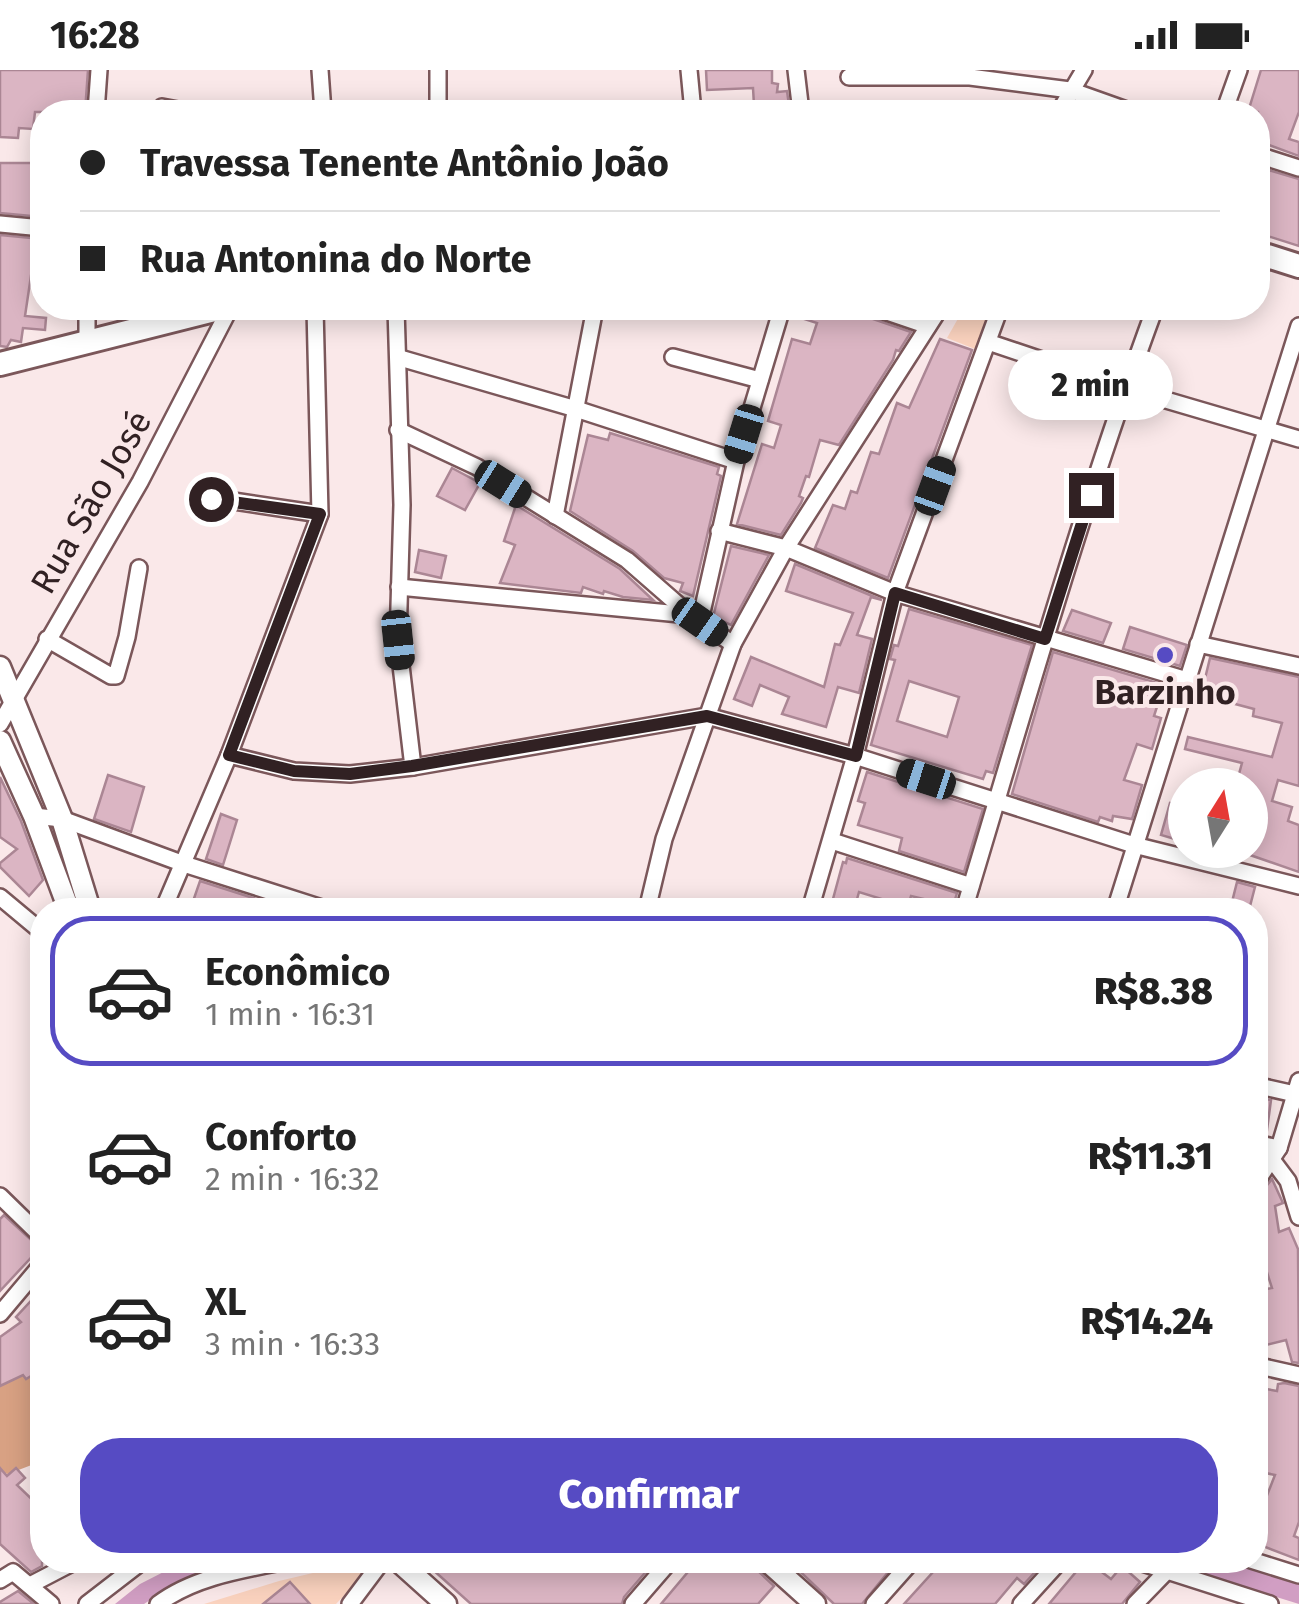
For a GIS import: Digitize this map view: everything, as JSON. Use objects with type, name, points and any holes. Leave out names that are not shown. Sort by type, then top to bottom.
[{"type":"highway","points":[[1270,257],[1299,266]]},
{"type":"highway","points":[[0,364],[171,320]]},
{"type":"main road","points":[[0,667],[62,819],[86,898]]},
{"type":"main road","points":[[0,741],[65,898]]},
{"type":"main road","points":[[411,1573],[446,1604]]},
{"type":"main road","points":[[780,1573],[815,1604]]},
{"type":"street","points":[[97,100],[99,70]]},
{"type":"street","points":[[320,70],[322,100]]},
{"type":"street","points":[[438,70],[438,100]]},
{"type":"street","points":[[689,70],[692,100]]},
{"type":"street","points":[[796,70],[799,100]]},
{"type":"street","points":[[1065,100],[1084,70]]},
{"type":"street","points":[[1228,100],[1239,70]]},
{"type":"street","points":[[848,78],[970,74],[1070,90],[1098,100]]},
{"type":"street","points":[[1270,159],[1299,168]]},
{"type":"street","points":[[0,224],[30,227]]},
{"type":"street","points":[[87,340],[88,320]]},
{"type":"street","name":"Rua São José","points":[[0,724],[140,482],[224,320]]},
{"type":"street","points":[[168,898],[229,755],[320,514],[315,320]]},
{"type":"street","points":[[397,320],[402,505],[398,640],[412,766]]},
{"type":"street","points":[[555,516],[592,320]]},
{"type":"street","points":[[695,618],[778,320]]},
{"type":"street","points":[[910,320],[928,326]]},
{"type":"street","points":[[650,898],[664,839],[733,644],[786,548],[932,320]]},
{"type":"street","points":[[814,898],[856,756],[895,593],[996,320]]},
{"type":"street","points":[[968,898],[1045,639],[1150,320]]},
{"type":"street","points":[[1119,898],[1299,326]]},
{"type":"street","points":[[988,342],[1125,388],[1299,439]]},
{"type":"street","points":[[673,357],[760,380]]},
{"type":"street","points":[[400,358],[736,461]]},
{"type":"street","points":[[398,430],[477,467],[627,560],[695,618],[733,644]]},
{"type":"street","points":[[200,496],[320,514]]},
{"type":"street","points":[[720,531],[786,548],[895,593],[1187,680]]},
{"type":"street","points":[[47,639],[116,676],[139,568]]},
{"type":"street","points":[[399,587],[695,618]]},
{"type":"street","points":[[1198,644],[1299,666]]},
{"type":"street","points":[[229,755],[294,771],[326,774],[412,766],[707,716],[856,756],[1134,845],[1299,886]]},
{"type":"street","points":[[34,816],[62,819],[288,898]]},
{"type":"street","points":[[832,841],[971,886]]},
{"type":"street","points":[[0,897],[30,922]]},
{"type":"street","points":[[1268,1087],[1298,1090],[1276,1154],[1268,1165]]},
{"type":"street","points":[[1268,1150],[1276,1154],[1299,1217]]},
{"type":"street","points":[[0,1196],[30,1225]]},
{"type":"street","points":[[0,1314],[30,1278]]},
{"type":"street","points":[[1268,1368],[1299,1375]]},
{"type":"street","points":[[0,1559],[6,1576],[30,1585],[51,1604]]},
{"type":"street","points":[[1268,1565],[1299,1574]]},
{"type":"street","points":[[30,1585],[53,1573]]},
{"type":"street","points":[[87,1604],[127,1573]]},
{"type":"street","points":[[158,1604],[195,1583],[237,1573]]},
{"type":"street","points":[[350,1604],[373,1573]]},
{"type":"street","points":[[634,1604],[661,1573]]},
{"type":"street","points":[[874,1604],[901,1573]]},
{"type":"street","points":[[1021,1604],[1050,1573]]},
{"type":"street","points":[[1136,1604],[1166,1573]]},
{"type":"street","points":[[1174,1573],[1270,1604]]},
{"type":"shaded area","points":[[957,320],[991,320],[980,351],[947,338]]},
{"type":"shaded area","points":[[16,1357],[30,1366],[30,1466],[8,1474],[0,1472],[0,1384],[15,1379]]},
{"type":"shaded area","points":[[162,1573],[207,1573],[179,1581],[144,1604],[115,1604]]},
{"type":"shaded area","points":[[313,1573],[365,1573],[336,1604],[204,1604]]},
{"type":"shaded area","points":[[1198,1573],[1266,1573],[1299,1583],[1299,1604]]},
{"type":"building","points":[[0,70],[88,70],[86,100],[30,100],[30,129],[19,128],[18,138],[0,137]]},
{"type":"building","points":[[706,70],[772,70],[772,83],[778,84],[777,92],[787,91],[788,100],[754,100],[753,88],[707,90]]},
{"type":"building","points":[[1261,70],[1299,70],[1299,112],[1289,139],[1299,142],[1299,156],[1270,145],[1270,100],[1252,100]]},
{"type":"building","points":[[0,163],[30,163],[30,216],[0,213]]},
{"type":"building","points":[[1270,171],[1299,179],[1299,246],[1270,237]]},
{"type":"building","points":[[0,235],[30,238],[25,316],[46,320],[45,330],[23,328],[21,342],[11,340],[7,347],[0,346]]},
{"type":"building","points":[[808,320],[876,320],[911,332],[839,445],[820,440],[799,496],[803,498],[801,503],[781,535],[737,524],[762,444],[774,448],[781,425],[768,421],[792,339],[810,344],[817,323]]},
{"type":"building","points":[[940,339],[972,350],[888,578],[815,548],[833,505],[845,509],[851,491],[857,493],[871,452],[879,454],[897,403],[909,408]]},
{"type":"building","points":[[610,433],[719,467],[717,474],[721,476],[693,596],[680,591],[683,583],[664,578],[633,551],[570,511],[588,435],[608,440]]},
{"type":"building","points":[[452,468],[480,483],[465,510],[437,496]]},
{"type":"building","points":[[516,505],[620,569],[653,600],[604,591],[603,594],[583,587],[581,593],[500,583],[515,545],[504,541]]},
{"type":"building","points":[[731,546],[769,555],[731,625],[713,617]]},
{"type":"building","points":[[419,550],[446,556],[441,578],[415,572]]},
{"type":"building","points":[[795,564],[882,600],[871,597],[857,635],[872,639],[859,693],[838,687],[826,727],[782,714],[789,697],[760,685],[752,706],[734,699],[751,657],[824,687],[835,644],[840,645],[853,613],[786,591]]},
{"type":"building","points":[[909,609],[1032,645],[993,773],[986,771],[983,779],[871,745],[895,660],[890,659],[894,645],[898,646]],"holes":[[[909,681],[959,697],[947,737],[897,721]]]},
{"type":"building","points":[[1072,610],[1111,623],[1103,643],[1063,631]]},
{"type":"building","name":"Barzinho","points":[[1130,627],[1187,645],[1180,666],[1123,649]]},
{"type":"building","points":[[1053,652],[1164,685],[1154,716],[1161,718],[1152,749],[1137,744],[1124,780],[1142,785],[1132,819],[1113,816],[1112,821],[1100,817],[1098,822],[1012,794]]},
{"type":"building","points":[[1210,658],[1299,677],[1299,786],[1278,780],[1272,801],[1292,807],[1288,821],[1299,825],[1299,872],[1268,861],[1268,768],[1241,768],[1242,763],[1185,749],[1188,737],[1272,757],[1282,723],[1253,716],[1254,709],[1201,695]]},
{"type":"building","points":[[867,772],[983,809],[964,872],[899,851],[902,838],[858,825],[865,803],[858,801]]},
{"type":"building","points":[[108,775],[144,787],[131,832],[94,819]]},
{"type":"building","points":[[0,777],[43,880],[29,896],[0,867],[17,849],[0,837]]},
{"type":"building","points":[[1168,810],[1168,837],[1161,835]]},
{"type":"building","points":[[221,814],[237,820],[223,865],[206,859]]},
{"type":"building","points":[[847,858],[957,893],[955,898],[878,898],[859,892],[857,898],[833,898],[843,862]]},
{"type":"building","points":[[200,881],[253,898],[194,898]]},
{"type":"building","points":[[1237,882],[1255,887],[1252,898],[1233,898]]},
{"type":"building","points":[[1272,1179],[1283,1203],[1275,1206],[1279,1232],[1289,1228],[1298,1249],[1299,1363],[1292,1362],[1286,1340],[1268,1344],[1268,1289],[1272,1288],[1268,1276],[1268,1184]]},
{"type":"building","points":[[4,1215],[30,1239],[30,1259],[0,1291],[0,1219]]},
{"type":"building","points":[[30,1302],[30,1377],[26,1379],[23,1375],[0,1386],[0,1337],[21,1322],[16,1317]]},
{"type":"building","points":[[1278,1384],[1299,1386],[1299,1522],[1294,1536],[1299,1538],[1299,1560],[1268,1548],[1268,1493],[1275,1475],[1268,1474],[1268,1389],[1277,1391]]},
{"type":"building","points":[[0,1468],[7,1476],[16,1468],[25,1478],[17,1485],[30,1497],[30,1571],[0,1544]]},
{"type":"building","points":[[436,1573],[645,1573],[622,1604],[471,1604]]},
{"type":"building","points":[[687,1573],[760,1573],[774,1586],[758,1604],[661,1604]]},
{"type":"building","points":[[802,1573],[887,1573],[862,1604],[834,1604]]},
{"type":"building","points":[[932,1573],[1034,1573],[1024,1584],[1017,1578],[995,1604],[904,1604]]},
{"type":"building","points":[[1075,1573],[1103,1573],[1111,1579],[1116,1573],[1130,1573],[1140,1582],[1122,1604],[1049,1604]]},
{"type":"building","points":[[290,1582],[310,1604],[263,1604]]},
{"type":"building","points":[[18,1591],[34,1604],[0,1604],[0,1602]]},
{"type":"place","name":"Barzinho","points":[[1165,655]]},
{"type":"route","points":[[211,499],[320,514],[229,755],[294,771],[350,774],[707,716],[856,756],[895,593],[1045,639],[1091,495]]}]
